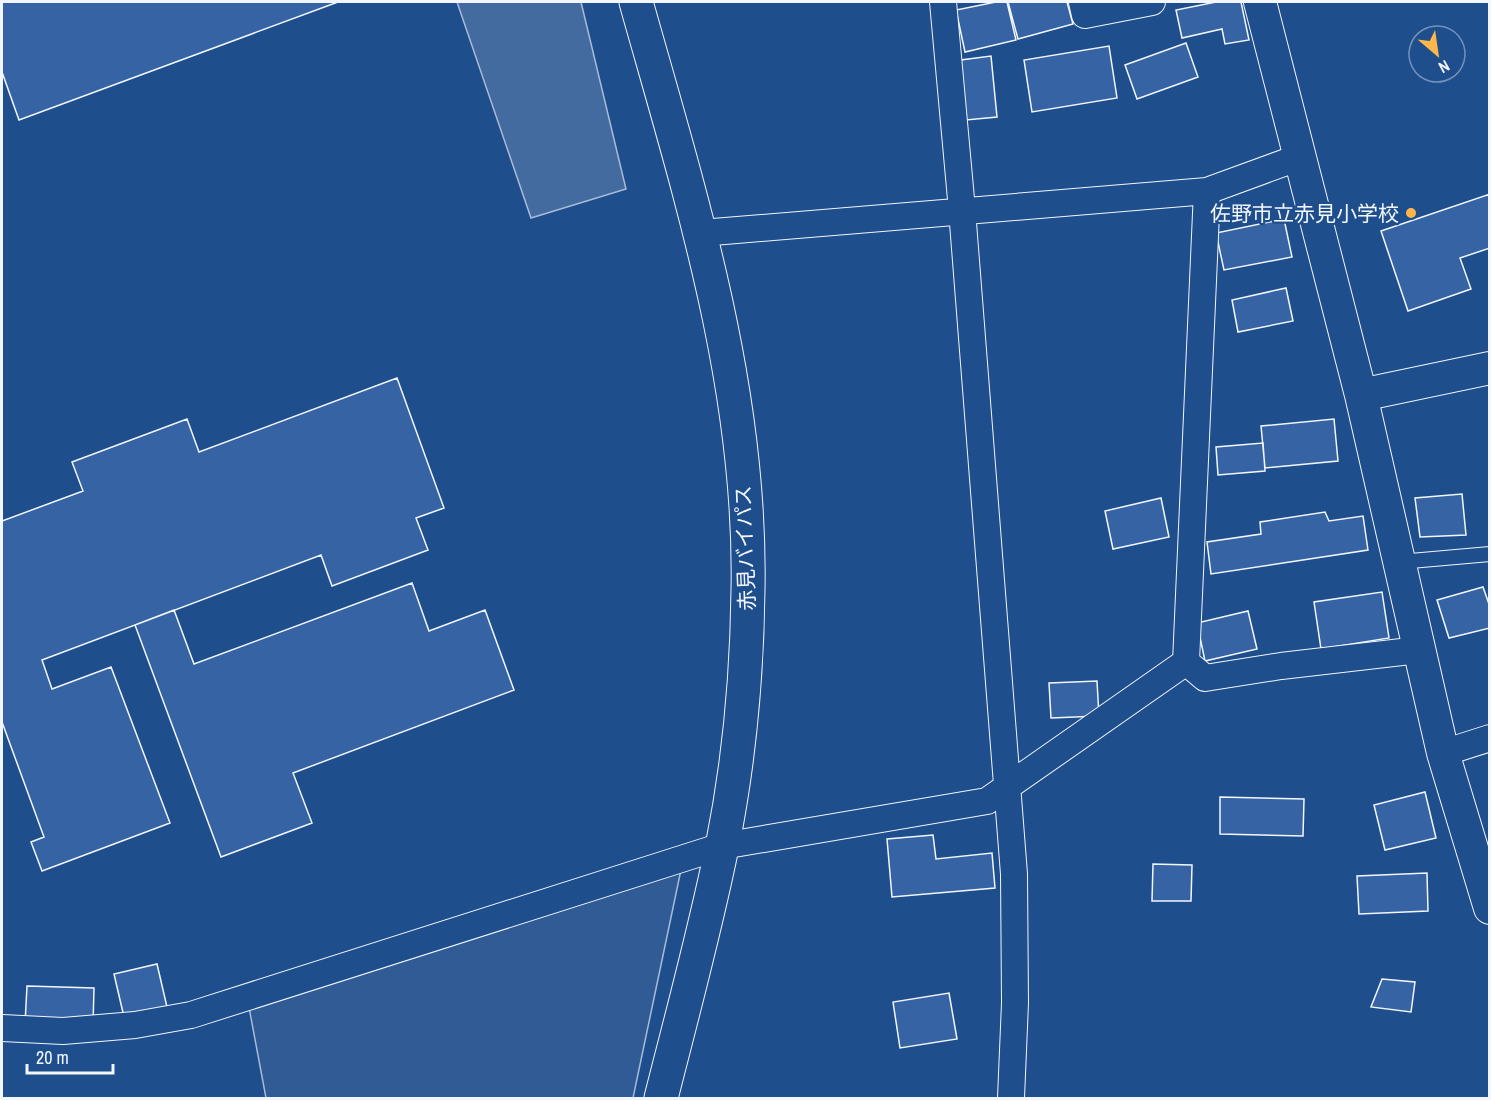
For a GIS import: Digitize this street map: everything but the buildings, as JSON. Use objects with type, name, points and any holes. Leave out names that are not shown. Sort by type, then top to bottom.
[{"type":"main road","name":"赤見バイパス","points":[[636,2],[701,233],[716,297],[729,371],[746,512],[748,588],[746,652],[738,740],[722,846],[662,1098]]},
{"type":"street","points":[[943,2],[962,210],[1014,874],[1015,1003],[1011,1098]]},
{"type":"street","points":[[1082,2],[1085,15],[1152,2]]},
{"type":"street","points":[[1260,2],[1361,395],[1443,753],[1490,908]]},
{"type":"street","points":[[701,233],[1207,191],[1300,157]]},
{"type":"street","points":[[1186,662],[1207,191]]},
{"type":"street","points":[[1361,395],[1490,368]]},
{"type":"street","points":[[1186,662],[1205,678],[1281,666],[1419,650]]},
{"type":"street","points":[[2,1028],[63,1031],[135,1024],[191,1015],[722,846],[987,801],[1186,662]]},
{"type":"street","points":[[1443,753],[1490,738]]},
{"type":"lane","points":[[1399,562],[1490,554]]},
{"type":"shaded area","points":[[457,2],[581,2],[626,189],[531,218]]},
{"type":"shaded area","points":[[682,865],[633,1098],[266,1098],[248,1002]]},
{"type":"place","name":"佐野市立赤見小学校","points":[[1411,213]]}]
